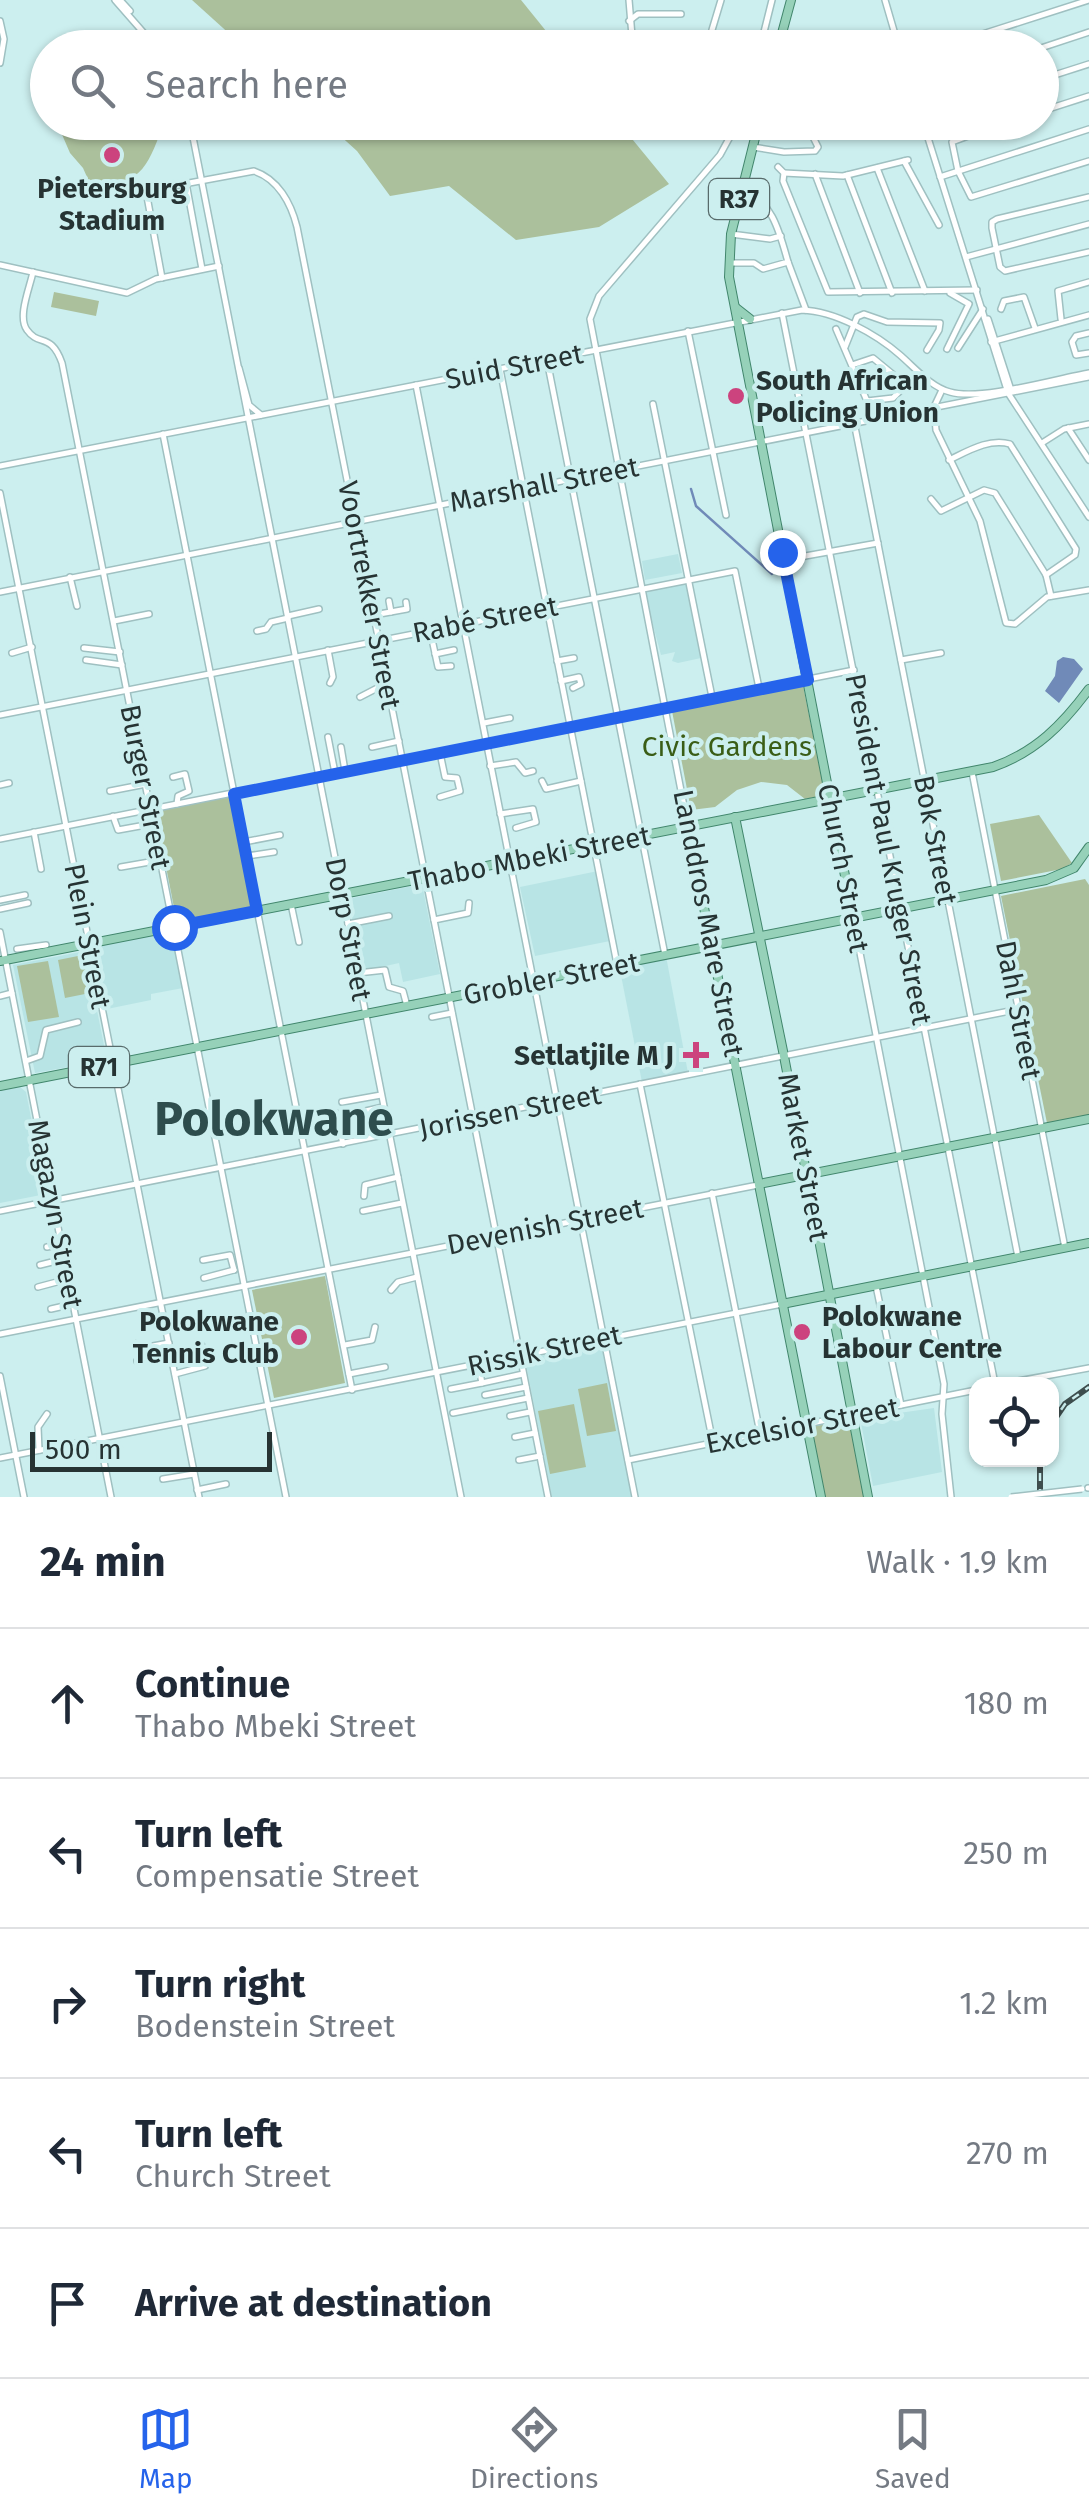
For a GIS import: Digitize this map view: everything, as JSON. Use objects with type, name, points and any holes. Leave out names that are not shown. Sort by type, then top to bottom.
[{"type":"main road","points":[[783,30],[791,0]]},
{"type":"main road","name":"Church Street","points":[[755,140],[730,234],[728,264],[733,304],[853,917]]},
{"type":"main road","points":[[733,304],[750,319]]},
{"type":"main road","name":"Thabo Mbeki Street","points":[[3,960],[30,947],[89,944],[972,772],[1004,763],[1043,741],[1089,689]]},
{"type":"main road","name":"Market Street","points":[[735,817],[868,1497]]},
{"type":"main road","name":"Landdros Mare Street","points":[[688,827],[821,1497]]},
{"type":"main road","name":"Grobler Street","points":[[0,1086],[996,890],[1064,875],[1089,848]]},
{"type":"main road","name":"Devenish Street","points":[[760,1184],[1089,1120]]},
{"type":"main road","name":"Rissik Street","points":[[782,1304],[1089,1243]]},
{"type":"street","points":[[118,0],[144,30]]},
{"type":"street","points":[[629,0],[630,30]]},
{"type":"street","points":[[712,30],[721,0]]},
{"type":"street","points":[[764,30],[772,0]]},
{"type":"street","points":[[885,0],[894,30]]},
{"type":"street","points":[[995,30],[1089,0]]},
{"type":"street","points":[[629,20],[638,14],[682,14]]},
{"type":"street","points":[[0,22],[4,40],[0,63]]},
{"type":"street","points":[[1059,42],[1089,32]]},
{"type":"street","points":[[1059,74],[1089,64]]},
{"type":"street","points":[[1059,106],[1089,96]]},
{"type":"street","points":[[1059,139],[1089,129]]},
{"type":"street","name":"Dorp Street","points":[[194,140],[366,1014],[377,1096],[389,1135],[461,1497]]},
{"type":"street","name":"Landdros Mare Street","points":[[688,827],[590,320],[596,301],[720,156],[728,140]]},
{"type":"street","points":[[753,147],[815,151],[818,147],[814,140]]},
{"type":"street","points":[[928,140],[1010,391],[1089,517]]},
{"type":"street","points":[[953,140],[958,171],[968,195],[1089,160]]},
{"type":"street","points":[[940,176],[1055,140]]},
{"type":"street","points":[[778,167],[784,173],[847,175],[906,161],[939,225]]},
{"type":"street","points":[[200,168],[215,177]]},
{"type":"street","points":[[876,168],[926,292]]},
{"type":"street","name":"Voortrekker Street","points":[[162,278],[146,191],[258,171],[273,181],[287,200],[298,227],[548,1497]]},
{"type":"street","points":[[784,173],[783,181],[830,293],[977,290]]},
{"type":"street","points":[[816,174],[860,293]]},
{"type":"street","points":[[847,175],[892,293]]},
{"type":"street","points":[[186,184],[202,269]]},
{"type":"street","points":[[742,186],[756,194],[774,215],[806,310]]},
{"type":"street","points":[[1089,196],[994,221],[1000,267],[1005,272],[1089,252]]},
{"type":"street","points":[[966,257],[1089,224]]},
{"type":"street","points":[[730,234],[770,239],[780,236]]},
{"type":"street","points":[[728,264],[754,263],[763,268],[788,262]]},
{"type":"street","points":[[0,265],[127,294],[162,278],[218,266]]},
{"type":"street","name":"Burger Street","points":[[33,272],[24,313],[25,328],[52,343],[60,356],[286,1497]]},
{"type":"street","points":[[1062,320],[1058,290],[1089,282]]},
{"type":"street","points":[[947,349],[968,304],[948,292]]},
{"type":"street","points":[[1001,310],[1004,301],[1024,297],[1035,328]]},
{"type":"street","name":"Suid Street","points":[[0,466],[806,310],[822,313],[878,338],[942,390]]},
{"type":"street","points":[[958,348],[984,311]]},
{"type":"street","name":"President Paul Kruger Street","points":[[782,313],[996,1377]]},
{"type":"street","points":[[845,346],[857,317],[864,314],[887,322],[937,321],[940,328],[927,350]]},
{"type":"street","points":[[993,341],[1089,315]]},
{"type":"street","points":[[836,328],[845,346],[852,365],[869,403],[895,398],[903,388],[902,382],[873,358],[852,365]]},
{"type":"street","points":[[688,331],[726,515]]},
{"type":"street","points":[[1089,333],[1076,336],[1072,342],[1076,354],[1089,353]]},
{"type":"street","points":[[546,360],[666,956]]},
{"type":"street","name":"Dorp Street","points":[[236,361],[249,405],[261,414]]},
{"type":"street","points":[[500,368],[617,964]]},
{"type":"street","name":"Marshall Street","points":[[0,592],[1089,375]]},
{"type":"street","points":[[416,386],[635,1497]]},
{"type":"street","points":[[1010,391],[972,394],[942,390],[934,407],[938,436],[980,521],[1002,617],[1011,626],[1051,596],[1089,590]]},
{"type":"street","points":[[653,404],[712,698]]},
{"type":"street","name":"Bok Street","points":[[854,422],[1018,1257]]},
{"type":"street","points":[[1042,443],[1068,428],[1089,424]]},
{"type":"street","points":[[1068,428],[1089,460]]},
{"type":"street","points":[[163,434],[352,1390]]},
{"type":"street","points":[[949,460],[980,446],[1010,444],[1076,549],[1075,555],[1046,575]]},
{"type":"street","points":[[931,499],[941,511],[984,490],[995,493],[1046,575],[1051,596]]},
{"type":"street","name":"Plein Street","points":[[0,493],[198,1494]]},
{"type":"street","points":[[783,560],[878,543]]},
{"type":"street","name":"Rabé Street","points":[[0,714],[735,571],[759,688]]},
{"type":"street","points":[[70,577],[77,606]]},
{"type":"street","points":[[389,601],[391,612]]},
{"type":"street","points":[[257,631],[268,628],[271,622],[319,609]]},
{"type":"street","points":[[374,615],[407,609]]},
{"type":"street","points":[[114,621],[149,614]]},
{"type":"street","points":[[430,630],[438,667],[451,666]]},
{"type":"street","points":[[12,653],[32,647]]},
{"type":"street","points":[[84,648],[120,652]]},
{"type":"street","points":[[328,650],[333,676],[330,683]]},
{"type":"street","points":[[435,654],[454,650]]},
{"type":"street","points":[[901,660],[941,653]]},
{"type":"street","points":[[557,660],[574,658]]},
{"type":"street","points":[[86,660],[122,666]]},
{"type":"street","points":[[0,839],[854,670]]},
{"type":"street","points":[[561,680],[579,677],[581,684],[573,688]]},
{"type":"street","points":[[360,697],[388,683]]},
{"type":"street","points":[[482,723],[510,718]]},
{"type":"street","points":[[328,736],[335,773]]},
{"type":"street","points":[[372,747],[399,742]]},
{"type":"street","points":[[340,747],[346,772]]},
{"type":"street","points":[[440,752],[446,778],[457,778],[460,789],[458,794],[440,797]]},
{"type":"street","points":[[490,766],[516,762],[525,772],[534,771]]},
{"type":"street","name":"Dahl Street","points":[[972,772],[1065,1248]]},
{"type":"street","points":[[173,777],[185,774],[189,791],[178,796],[177,804]]},
{"type":"street","points":[[542,781],[546,789],[580,782]]},
{"type":"street","points":[[0,785],[9,782]]},
{"type":"street","points":[[110,791],[146,784]]},
{"type":"street","points":[[500,814],[533,809],[536,822],[516,828]]},
{"type":"street","points":[[113,816],[118,830],[140,826]]},
{"type":"street","points":[[34,832],[41,870]]},
{"type":"street","points":[[244,842],[280,835]]},
{"type":"street","points":[[247,856],[274,852]]},
{"type":"street","points":[[121,867],[158,860]]},
{"type":"street","points":[[0,900],[25,895]]},
{"type":"street","points":[[0,909],[28,903]]},
{"type":"street","points":[[434,920],[468,913],[469,903]]},
{"type":"street","points":[[291,904],[299,942]]},
{"type":"street","points":[[348,924],[389,916]]},
{"type":"street","name":"Church Street","points":[[853,917],[945,1396],[942,1414],[951,1497]]},
{"type":"street","name":"Magazyn Street","points":[[0,932],[111,1497]]},
{"type":"street","points":[[16,950],[46,944]]},
{"type":"street","points":[[358,974],[386,970],[390,988],[402,991],[407,1006]]},
{"type":"street","points":[[0,996],[12,994]]},
{"type":"street","name":"Jorissen Street","points":[[0,1212],[1020,1009]]},
{"type":"street","points":[[432,1017],[452,1014]]},
{"type":"street","points":[[26,1062],[40,1056],[46,1030],[78,1022]]},
{"type":"street","points":[[640,1084],[713,1443]]},
{"type":"street","points":[[342,1102],[377,1096]]},
{"type":"street","points":[[344,1116],[380,1108]]},
{"type":"street","points":[[298,1119],[336,1113],[343,1144]]},
{"type":"street","points":[[364,1196],[365,1185],[398,1178]]},
{"type":"street","name":"Devenish Street","points":[[0,1334],[760,1184]]},
{"type":"street","points":[[712,1193],[760,1433]]},
{"type":"street","points":[[363,1211],[402,1203]]},
{"type":"street","points":[[47,1247],[62,1244]]},
{"type":"street","points":[[203,1260],[230,1255],[238,1270],[204,1278]]},
{"type":"street","points":[[40,1265],[64,1259]]},
{"type":"street","points":[[391,1290],[398,1282],[417,1277]]},
{"type":"street","points":[[38,1286],[68,1279]]},
{"type":"street","points":[[876,1285],[901,1405]]},
{"type":"street","points":[[51,1309],[73,1304]]},
{"type":"street","name":"Rissik Street","points":[[0,1458],[782,1304]]},
{"type":"street","points":[[344,1346],[372,1340],[374,1327]]},
{"type":"street","points":[[136,1344],[142,1348],[169,1342]]},
{"type":"street","points":[[175,1374],[204,1366],[202,1346]]},
{"type":"street","points":[[136,1361],[171,1352]]},
{"type":"street","points":[[478,1364],[482,1383]]},
{"type":"street","points":[[349,1374],[385,1368]]},
{"type":"street","points":[[1038,1377],[1089,1368]]},
{"type":"street","points":[[451,1389],[523,1374]]},
{"type":"street","points":[[0,1376],[24,1497]]},
{"type":"street","points":[[484,1395],[526,1388]]},
{"type":"street","name":"Excelsior Street","points":[[628,1460],[969,1391]]},
{"type":"street","points":[[452,1412],[528,1398]]},
{"type":"street","points":[[510,1416],[530,1412]]},
{"type":"street","points":[[39,1450],[38,1428],[47,1414]]},
{"type":"street","points":[[515,1437],[535,1433]]},
{"type":"street","points":[[519,1460],[540,1456]]},
{"type":"street","points":[[163,1479],[194,1474]]},
{"type":"street","points":[[198,1494],[226,1484]]},
{"type":"street","points":[[1010,1497],[1087,1488]]},
{"type":"shaded area","points":[[678,554],[682,573],[645,580],[642,561]]},
{"type":"shaded area","points":[[686,583],[701,658],[678,663],[672,661],[675,652],[661,655],[644,591]]},
{"type":"shaded area","points":[[598,871],[610,941],[535,956],[520,887]]},
{"type":"shaded area","points":[[422,884],[440,974],[403,982],[399,963],[363,971],[348,899]]},
{"type":"shaded area","points":[[172,931],[183,988],[151,994],[151,1000],[107,1009],[94,947]]},
{"type":"shaded area","points":[[85,951],[107,1060],[35,1073],[13,965]]},
{"type":"shaded area","points":[[666,956],[688,1073],[642,1082],[619,965]]},
{"type":"shaded area","points":[[20,1087],[26,1092],[46,1194],[0,1203],[0,1091]]},
{"type":"shaded area","points":[[601,1344],[633,1497],[552,1497],[525,1359]]},
{"type":"shaded area","points":[[934,1408],[942,1472],[873,1486],[861,1423],[864,1418]]},
{"type":"green space","points":[[192,0],[521,0],[545,30],[225,30]]},
{"type":"green space","name":"Pietersburg Stadium","points":[[64,140],[158,140],[141,170],[122,182],[108,185],[91,186]]},
{"type":"green space","points":[[345,140],[633,140],[669,184],[599,227],[516,240],[449,186],[390,196]]},
{"type":"green space","points":[[54,292],[99,301],[96,316],[51,307]]},
{"type":"green space","name":"Civic Gardens","points":[[803,685],[825,795],[805,799],[787,785],[761,782],[737,790],[715,807],[691,810],[672,711]]},
{"type":"green space","points":[[233,794],[256,908],[177,923],[155,810]]},
{"type":"green space","points":[[1039,815],[1072,863],[1062,869],[1001,881],[990,824]]},
{"type":"green space","points":[[1085,879],[1089,885],[1089,1115],[1047,1123],[1001,896]]},
{"type":"green space","points":[[83,955],[90,993],[65,998],[58,960]]},
{"type":"green space","points":[[48,961],[59,1017],[28,1022],[17,966]]},
{"type":"green space","name":"Polokwane Tennis Club","points":[[325,1276],[345,1383],[274,1398],[252,1290]]},
{"type":"green space","points":[[607,1383],[616,1431],[587,1436],[578,1389]]},
{"type":"green space","points":[[574,1404],[586,1467],[550,1474],[538,1411]]},
{"type":"green space","points":[[850,1419],[864,1497],[824,1497],[811,1427]]},
{"type":"water","points":[[1063,657],[1074,659],[1083,669],[1059,703],[1045,691],[1055,676],[1057,661]]},
{"type":"waterway","points":[[691,489],[696,506],[772,574]]},
{"type":"railway","points":[[1059,1413],[1089,1387]]},
{"type":"railway","points":[[1040,1467],[1040,1497]]},
{"type":"place","name":"Pietersburg Stadium","points":[[112,155]]},
{"type":"place","name":"South African Policing Union","points":[[736,396]]},
{"type":"place","name":"Setlatjile M J","points":[[696,1055]]},
{"type":"place","name":"Polokwane Labour Centre","points":[[802,1332]]},
{"type":"place","name":"Polokwane Tennis Club","points":[[299,1337]]},
{"type":"district","name":"Polokwane","points":[[274,1118]]},
{"type":"route","points":[[174,927],[257,911],[234,794],[808,680],[782,552]]}]
